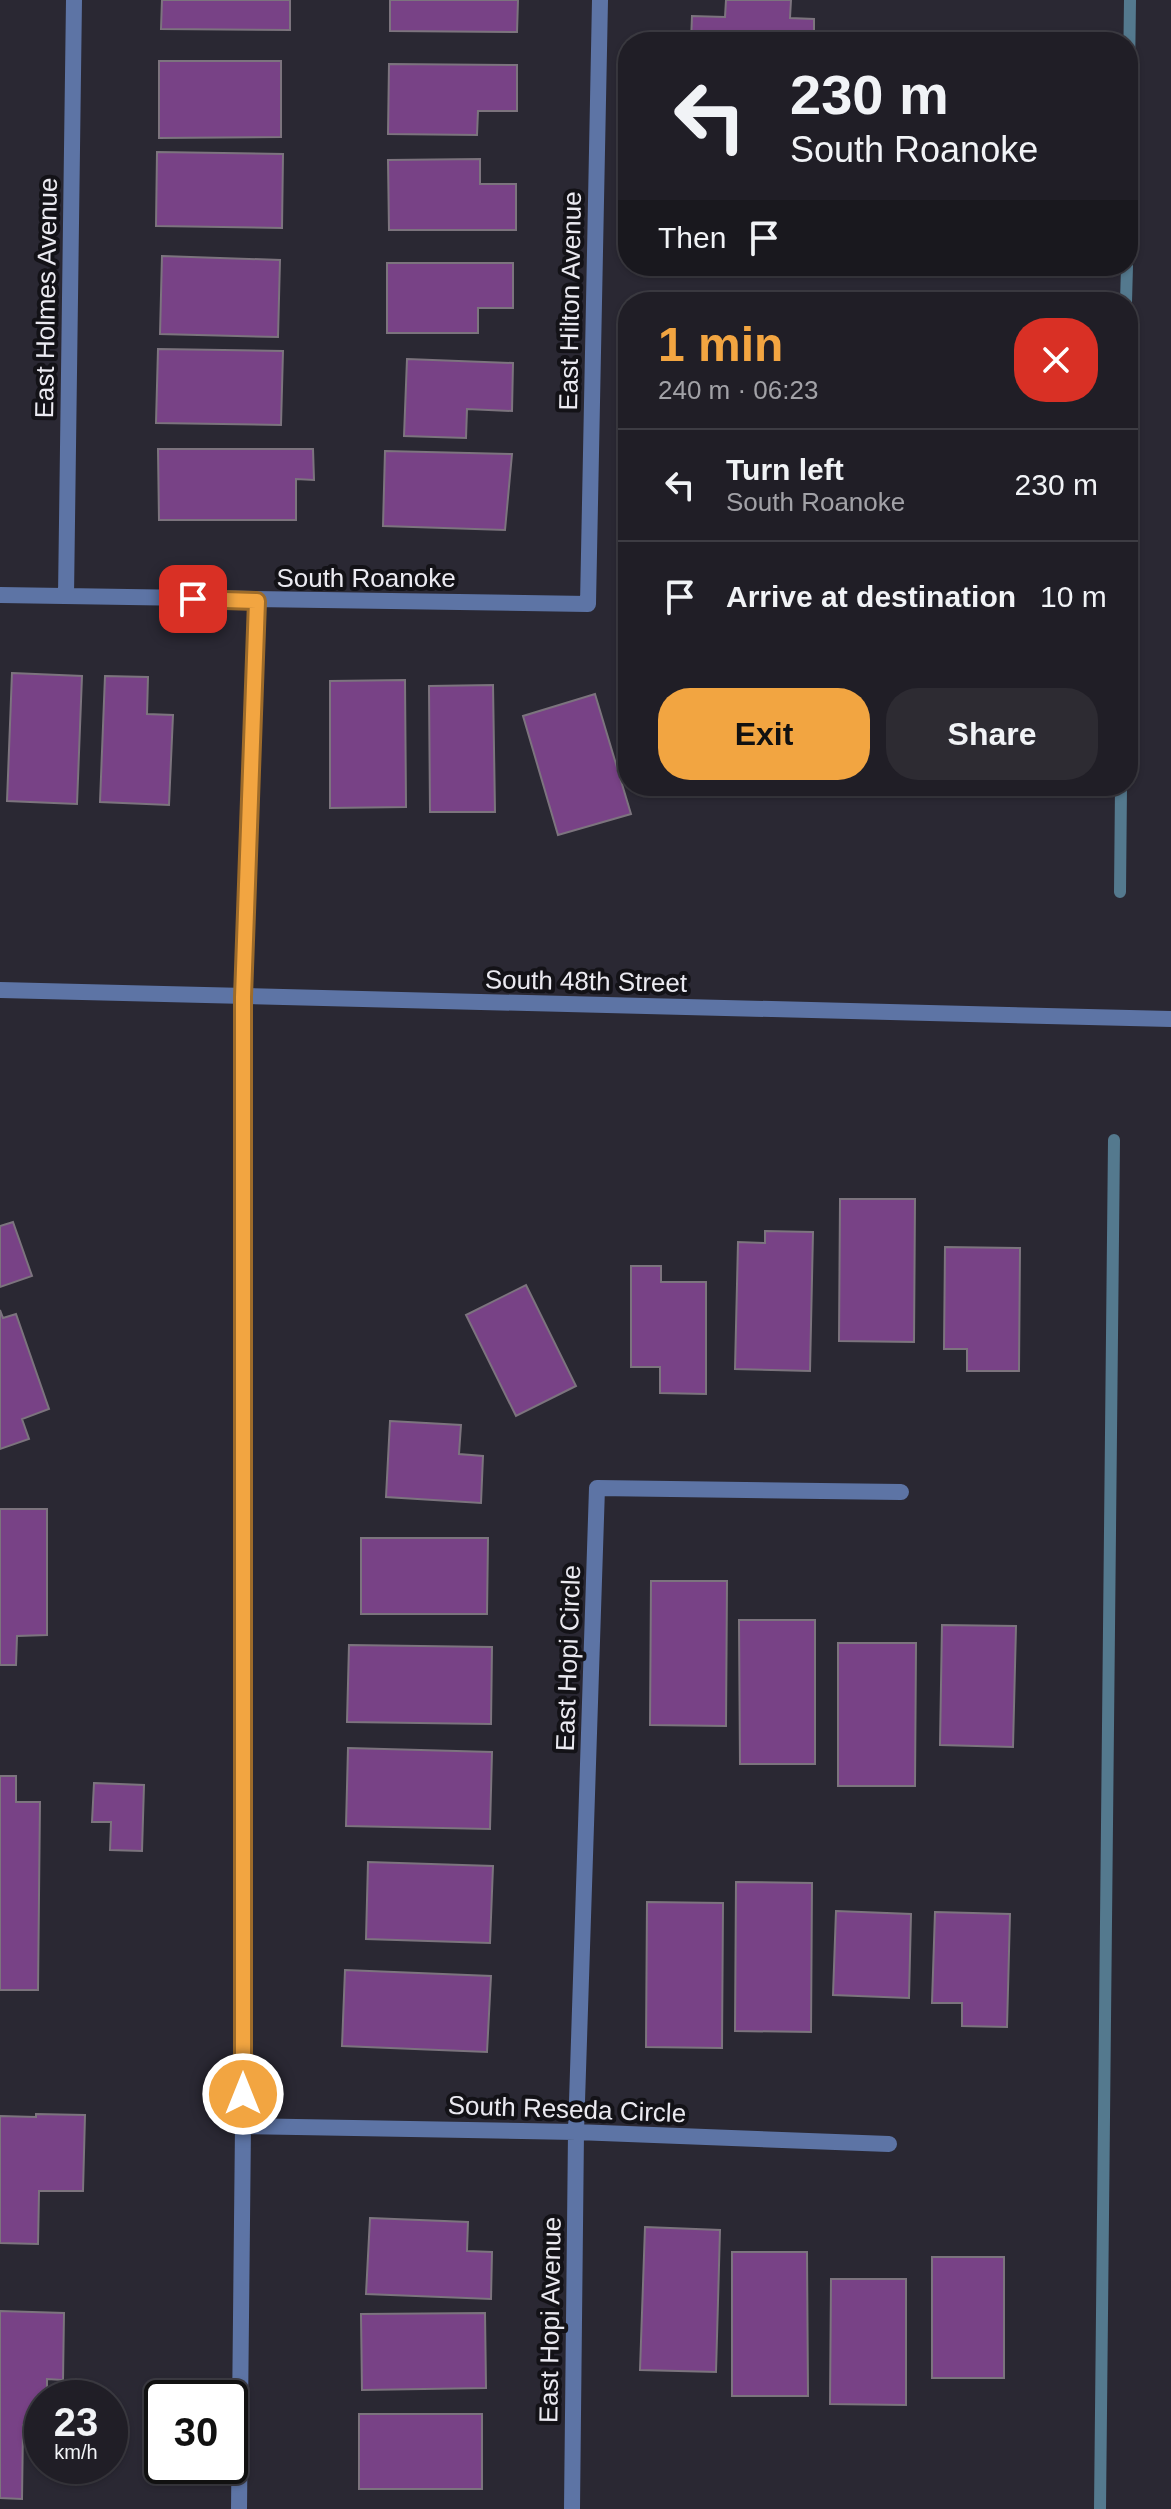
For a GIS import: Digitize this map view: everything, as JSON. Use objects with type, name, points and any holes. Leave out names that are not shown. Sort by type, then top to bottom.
[{"type":"street","name":"East Holmes Avenue","points":[[66,596],[74,0]]},
{"type":"street","name":"East Hilton Avenue","points":[[588,604],[600,0]]},
{"type":"street","name":"South Roanoke","points":[[0,595],[588,604]]},
{"type":"street","points":[[239,2509],[243,2126],[243,997],[257,601]]},
{"type":"street","name":"South 48th Street","points":[[0,990],[1171,1019]]},
{"type":"street","name":"East Hopi Circle","points":[[576,2132],[597,1488],[901,1492]]},
{"type":"street","name":"South Reseda Circle","points":[[243,2126],[576,2132],[889,2144]]},
{"type":"street","name":"East Hopi Avenue","points":[[572,2509],[576,2132]]},
{"type":"building","points":[[162,0],[290,0],[290,30],[161,29]]},
{"type":"building","points":[[390,0],[518,0],[517,32],[390,31]]},
{"type":"building","points":[[726,0],[791,0],[790,18],[814,19],[814,32],[691,32],[692,16],[725,17]]},
{"type":"building","points":[[159,61],[281,61],[281,137],[159,138]]},
{"type":"building","points":[[389,64],[517,65],[517,111],[478,111],[477,135],[388,134]]},
{"type":"building","points":[[157,152],[283,154],[282,228],[156,226]]},
{"type":"building","points":[[480,159],[480,184],[516,184],[516,230],[389,230],[388,160]]},
{"type":"building","points":[[162,256],[280,260],[278,337],[160,334]]},
{"type":"building","points":[[387,263],[513,263],[513,308],[478,308],[478,333],[387,333]]},
{"type":"building","points":[[158,349],[283,351],[281,425],[156,423]]},
{"type":"building","points":[[407,359],[513,363],[512,411],[467,409],[466,438],[404,436]]},
{"type":"building","points":[[158,449],[313,449],[314,480],[296,479],[296,520],[159,520]]},
{"type":"building","points":[[385,451],[512,454],[505,530],[383,526]]},
{"type":"building","points":[[12,673],[82,676],[77,804],[7,801]]},
{"type":"building","points":[[105,676],[148,677],[147,714],[173,715],[169,805],[100,802]]},
{"type":"building","points":[[405,680],[406,807],[330,808],[330,681]]},
{"type":"building","points":[[493,685],[495,812],[430,812],[429,686]]},
{"type":"building","points":[[595,694],[618,771],[618,796],[626,796],[631,814],[558,835],[523,716]]},
{"type":"building","points":[[840,1199],[915,1199],[914,1342],[839,1341]]},
{"type":"building","points":[[13,1222],[32,1276],[0,1287],[0,1226]]},
{"type":"building","points":[[765,1231],[813,1232],[810,1371],[735,1369],[738,1242],[765,1243]]},
{"type":"building","points":[[945,1247],[1020,1248],[1019,1371],[967,1371],[967,1349],[944,1349]]},
{"type":"building","points":[[631,1266],[661,1266],[661,1282],[706,1282],[706,1394],[660,1393],[660,1367],[631,1367]]},
{"type":"building","points":[[526,1285],[576,1386],[516,1416],[466,1315]]},
{"type":"building","points":[[0,1310],[3,1318],[16,1314],[49,1409],[22,1419],[29,1439],[0,1449]]},
{"type":"building","points":[[390,1421],[461,1425],[459,1454],[483,1456],[481,1503],[386,1497]]},
{"type":"building","points":[[0,1509],[47,1509],[47,1635],[17,1636],[16,1665],[0,1665]]},
{"type":"building","points":[[361,1538],[488,1538],[487,1614],[361,1614]]},
{"type":"building","points":[[651,1581],[727,1581],[726,1726],[650,1725]]},
{"type":"building","points":[[739,1620],[815,1620],[815,1764],[740,1764]]},
{"type":"building","points":[[942,1625],[1016,1626],[1013,1747],[940,1745]]},
{"type":"building","points":[[838,1643],[916,1643],[915,1786],[838,1786]]},
{"type":"building","points":[[349,1645],[492,1647],[491,1724],[347,1722]]},
{"type":"building","points":[[348,1748],[492,1752],[490,1829],[346,1826]]},
{"type":"building","points":[[0,1776],[16,1776],[16,1802],[40,1802],[38,1990],[0,1990]]},
{"type":"building","points":[[94,1783],[144,1785],[142,1851],[110,1850],[111,1822],[92,1822]]},
{"type":"building","points":[[368,1862],[493,1866],[490,1943],[366,1939]]},
{"type":"building","points":[[736,1882],[812,1883],[811,2032],[735,2031]]},
{"type":"building","points":[[647,1902],[723,1903],[722,2048],[646,2047]]},
{"type":"building","points":[[836,1911],[911,1914],[909,1998],[833,1995]]},
{"type":"building","points":[[935,1912],[1010,1914],[1007,2027],[962,2026],[962,2003],[932,2003]]},
{"type":"building","points":[[345,1970],[491,1976],[487,2052],[342,2046]]},
{"type":"building","points":[[36,2114],[85,2115],[83,2191],[39,2191],[38,2244],[0,2243],[0,2116],[36,2117]]},
{"type":"building","points":[[370,2218],[468,2222],[467,2251],[492,2252],[491,2299],[366,2294]]},
{"type":"building","points":[[645,2227],[720,2230],[716,2372],[640,2370]]},
{"type":"building","points":[[732,2252],[807,2252],[808,2396],[732,2396]]},
{"type":"building","points":[[932,2257],[1004,2257],[1004,2378],[932,2378]]},
{"type":"building","points":[[831,2279],[906,2279],[906,2405],[830,2404]]},
{"type":"building","points":[[0,2311],[64,2313],[63,2380],[24,2380],[22,2499],[0,2498]]},
{"type":"building","points":[[485,2313],[486,2388],[362,2390],[361,2314]]},
{"type":"building","points":[[359,2414],[482,2414],[482,2489],[359,2489]]},
{"type":"waterway","points":[[1130,0],[1130,32]]},
{"type":"waterway","points":[[1126,292],[1127,276]]},
{"type":"waterway","points":[[1120,892],[1121,796]]},
{"type":"waterway","points":[[1100,2509],[1114,1140]]},
{"type":"route","points":[[193,599],[257,601],[243,997],[243,2094]]}]
